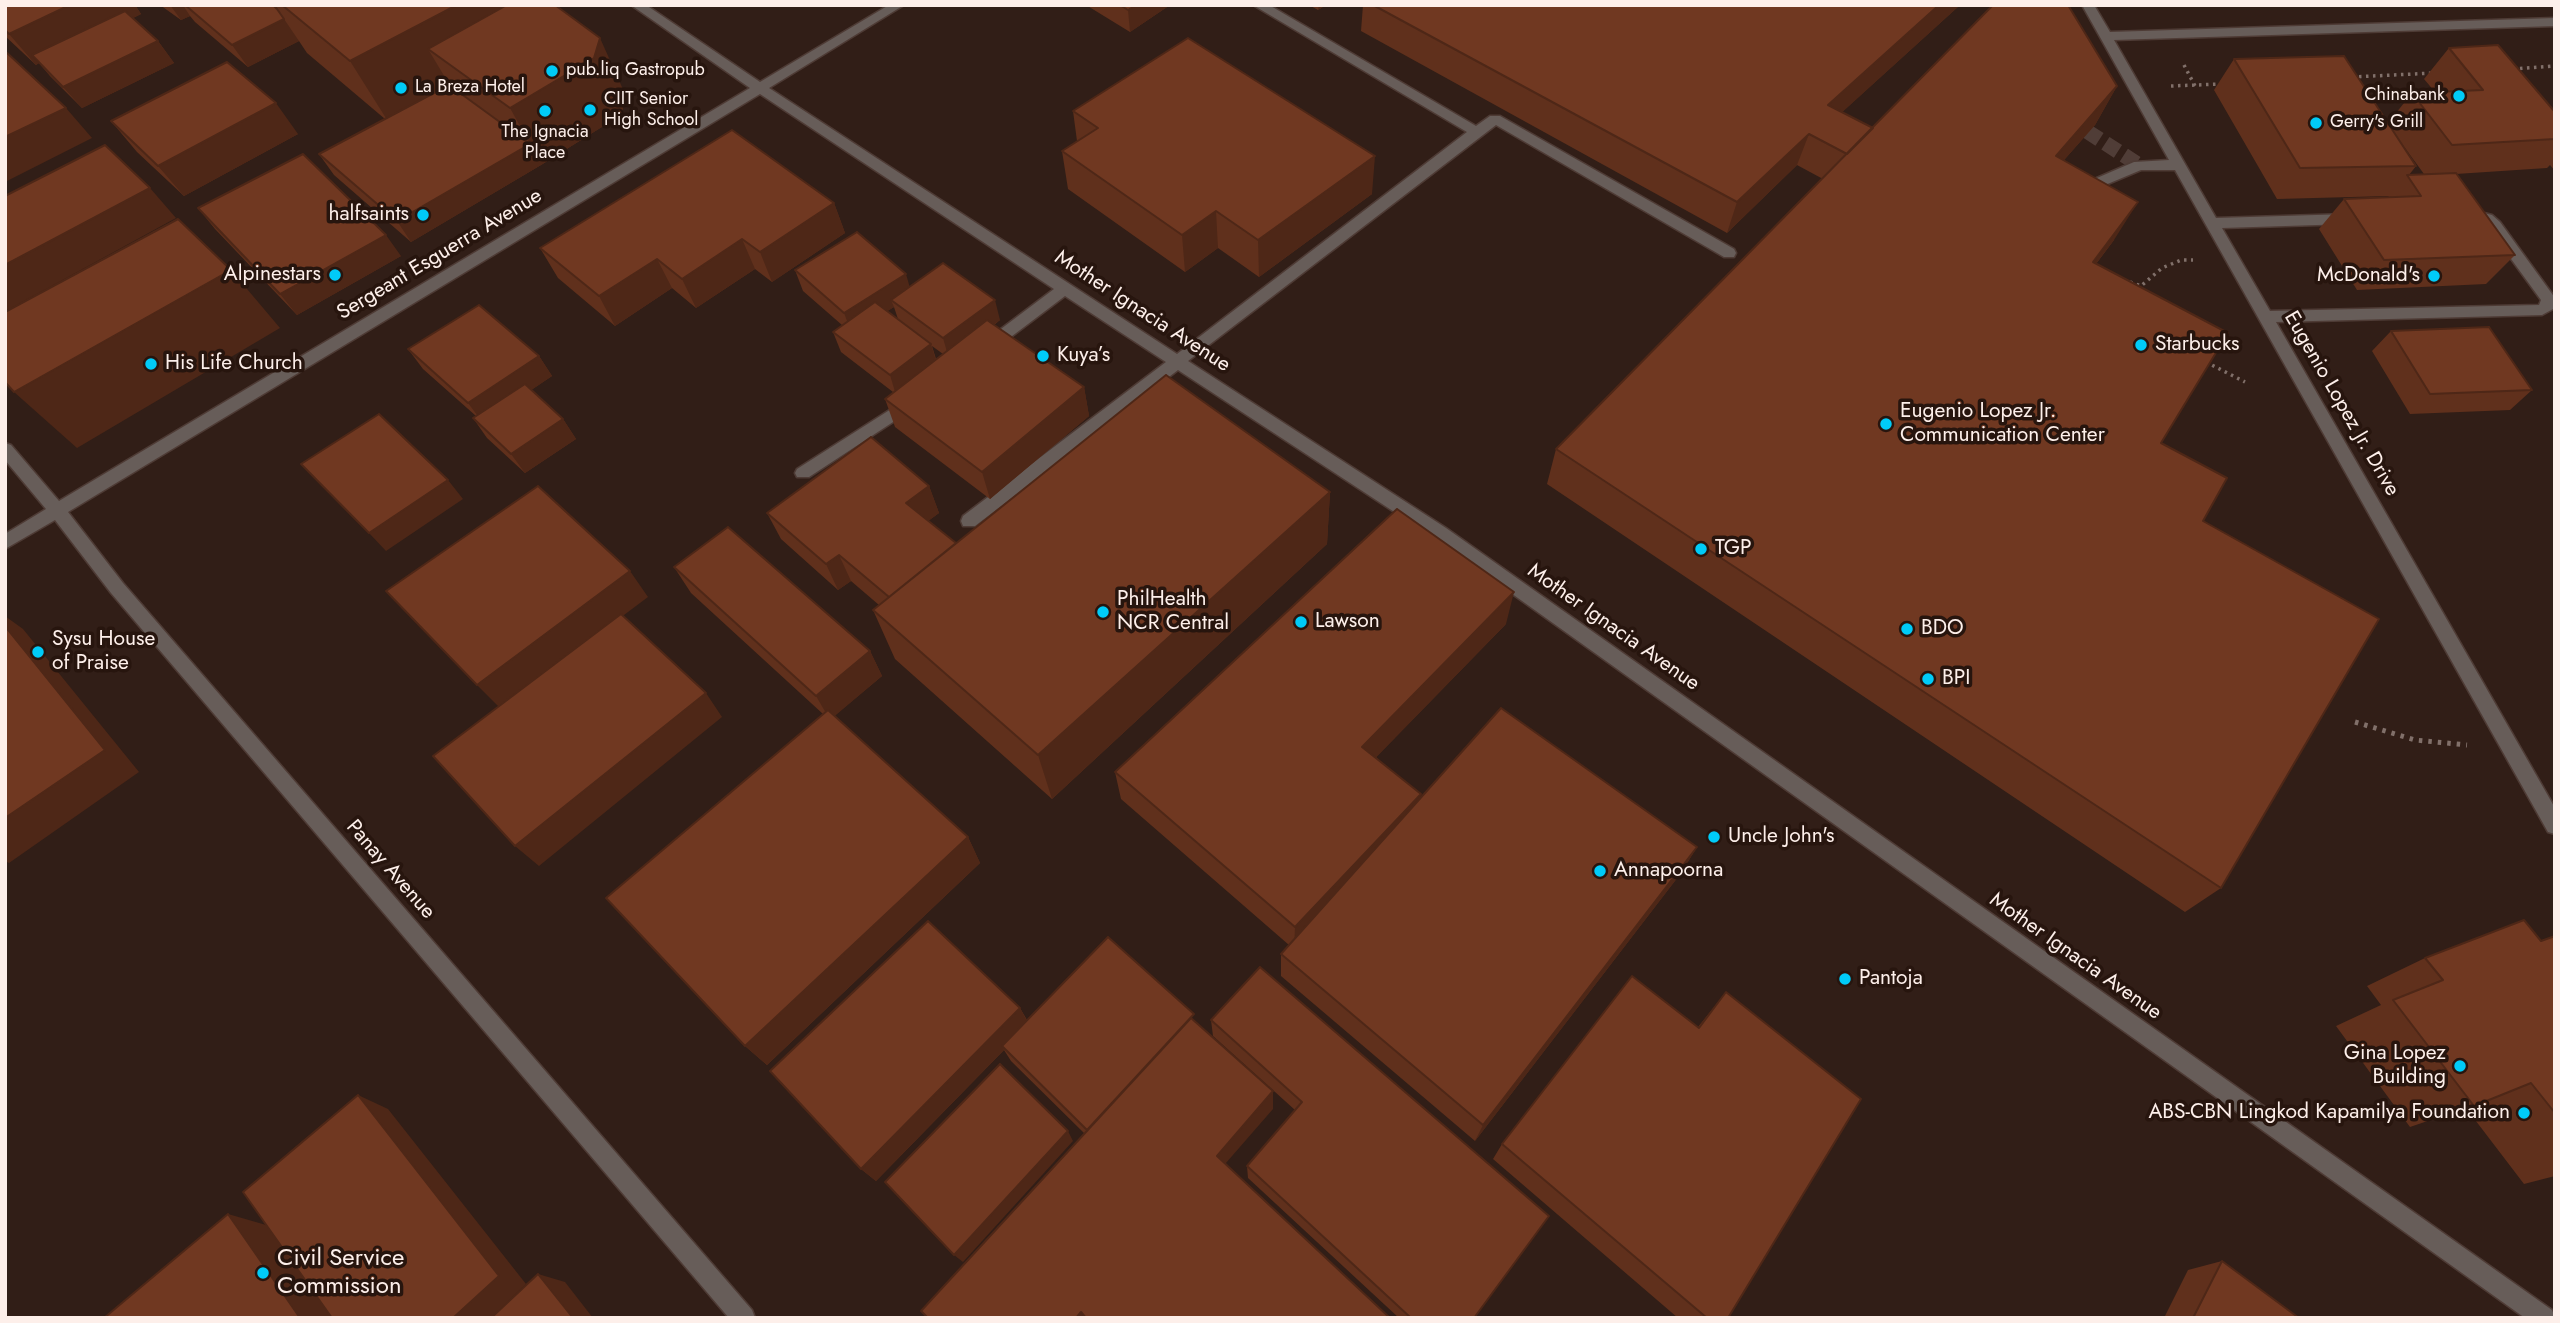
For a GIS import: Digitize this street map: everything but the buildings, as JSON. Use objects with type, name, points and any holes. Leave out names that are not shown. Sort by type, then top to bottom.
[{"type":"street","name":"Mother Ignacia Avenue","points":[[637,5],[1064,289],[1440,533],[2544,1318]]},
{"type":"street","name":"Sergeant Esguerra Avenue","points":[[5,542],[898,5]]},
{"type":"street","points":[[1259,5],[1477,132]]},
{"type":"street","name":"Eugenio Lopez Jr. Drive","points":[[2088,5],[2555,826]]},
{"type":"street","points":[[2108,36],[2555,22]]},
{"type":"street","points":[[969,521],[1495,119],[1729,253]]},
{"type":"street","points":[[2066,195],[2139,165],[2178,164]]},
{"type":"street","points":[[2267,317],[2542,310],[2549,305],[2548,299],[2495,226],[2487,218],[2462,215]]},
{"type":"street","points":[[2212,223],[2365,219]]},
{"type":"street","points":[[971,360],[1064,289]]},
{"type":"street","points":[[803,472],[919,397]]},
{"type":"street","name":"Panay Avenue","points":[[5,450],[58,511],[117,588],[744,1318]]},
{"type":"path","points":[[2513,69],[2555,66]]},
{"type":"path","points":[[2347,77],[2444,72]]},
{"type":"path","points":[[2195,86],[2222,84]]},
{"type":"path","points":[[2141,286],[2162,268],[2181,260],[2234,260]]},
{"type":"path","points":[[2128,282],[2141,286]]},
{"type":"path","points":[[2141,286],[2144,298]]},
{"type":"path","points":[[2199,358],[2245,382]]},
{"type":"path","points":[[2355,722],[2414,740],[2446,743]]},
{"type":"tunnel","points":[[2066,126],[2082,128],[2139,165]]},
{"type":"place","name":"pub.liq Gastropub","points":[[552,71]]},
{"type":"place","name":"La Breza Hotel","points":[[401,88]]},
{"type":"place","name":"Chinabank","points":[[2459,96]]},
{"type":"place","name":"CIIT Senior High School","points":[[590,110]]},
{"type":"place","name":"The Ignacia Place","points":[[545,111]]},
{"type":"place","name":"Gerry's Grill","points":[[2316,123]]},
{"type":"place","name":"halfsaints","points":[[423,215]]},
{"type":"place","name":"Alpinestars","points":[[335,275]]},
{"type":"place","name":"McDonald's","points":[[2434,276]]},
{"type":"place","name":"Starbucks","points":[[2141,345]]},
{"type":"place","name":"Kuya’s","points":[[1043,356]]},
{"type":"place","name":"His Life Church","points":[[151,364]]},
{"type":"place","name":"Eugenio Lopez Jr. Communication Center","points":[[1886,424]]},
{"type":"place","name":"TGP","points":[[1701,549]]},
{"type":"place","name":"PhilHealth NCR Central","points":[[1103,612]]},
{"type":"place","name":"Lawson","points":[[1301,622]]},
{"type":"place","name":"BDO","points":[[1907,629]]},
{"type":"place","name":"Sysu House of Praise","points":[[38,652]]},
{"type":"place","name":"BPI","points":[[1928,679]]},
{"type":"place","name":"Uncle John's","points":[[1714,837]]},
{"type":"place","name":"Annapoorna","points":[[1600,871]]},
{"type":"place","name":"Pantoja","points":[[1845,979]]},
{"type":"place","name":"Gina Lopez Building","points":[[2460,1066]]},
{"type":"place","name":"ABS-CBN Lingkod Kapamilya Foundation","points":[[2524,1113]]},
{"type":"place","name":"Civil Service Commission","points":[[263,1273]]}]
